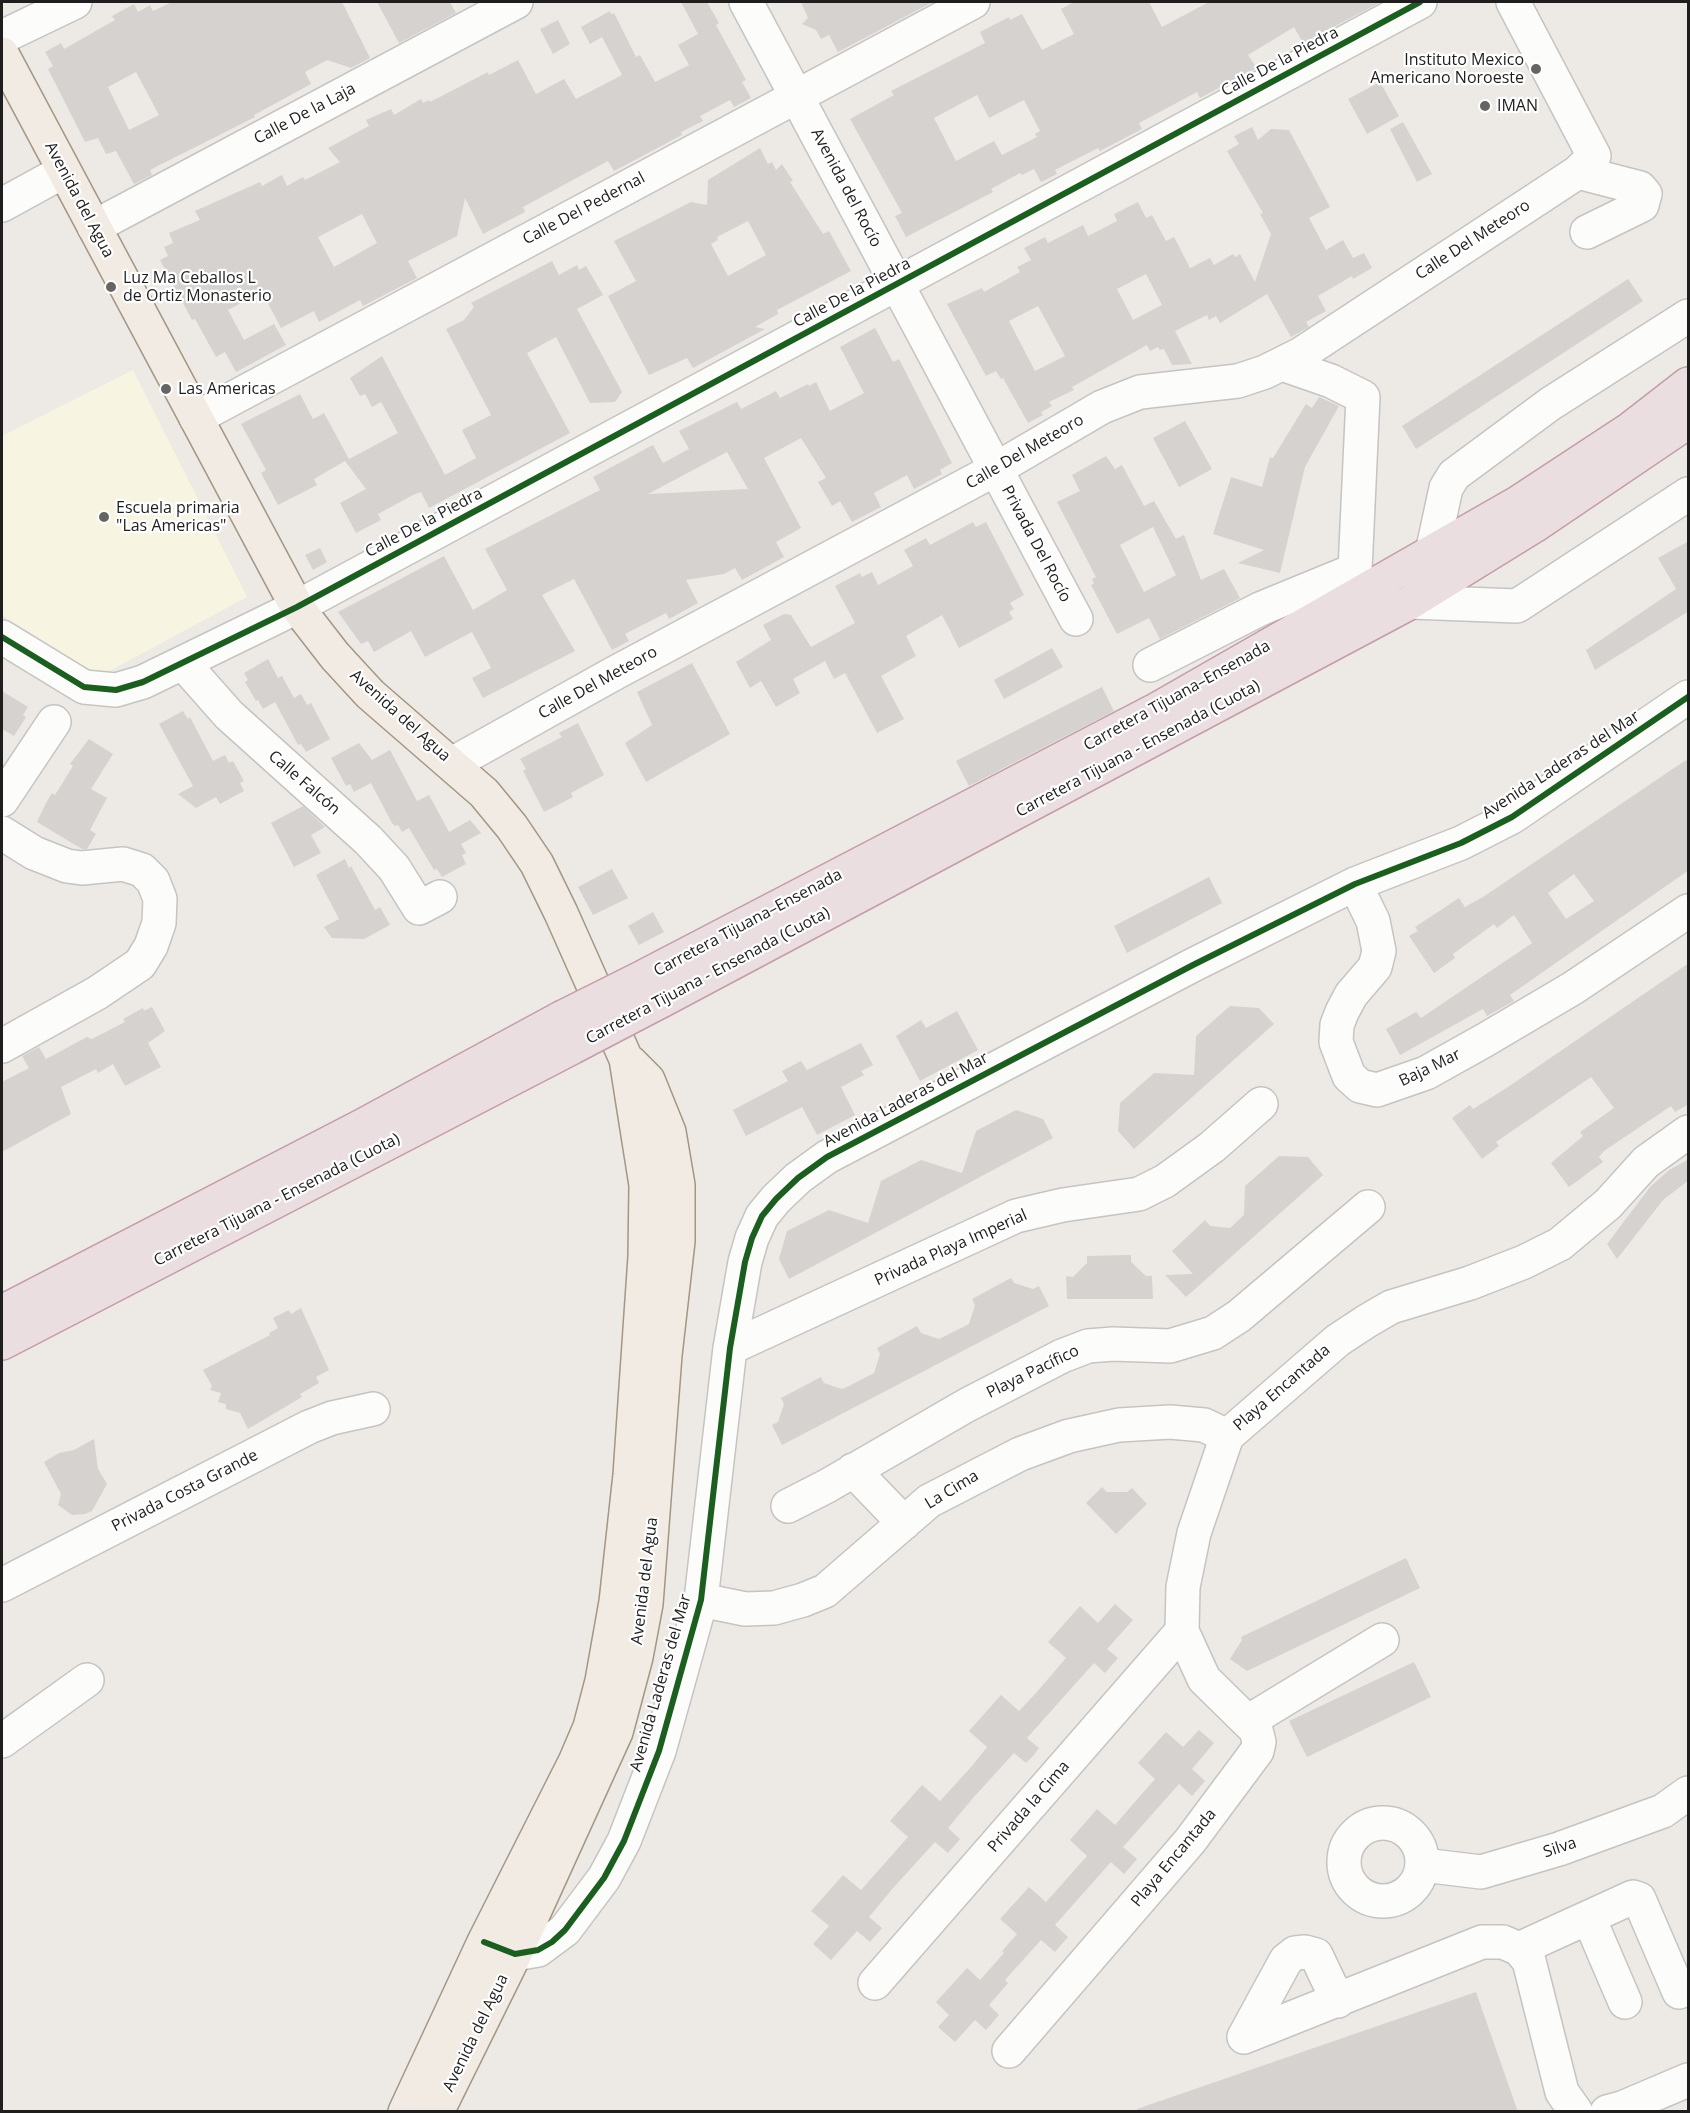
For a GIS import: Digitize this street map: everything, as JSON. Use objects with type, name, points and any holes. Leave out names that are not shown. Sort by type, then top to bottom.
[{"type":"highway","name":"Carretera Tijuana–Ensenada","points":[[654,988],[1154,711],[1355,583],[1404,569],[1432,553],[1519,502],[1602,447],[1689,384]]},
{"type":"highway","points":[[1411,602],[1534,526],[1689,422]]},
{"type":"highway","name":"Carretera Tijuana - Ensenada (Cuota)","points":[[2,1343],[567,1033],[1411,602]]},
{"type":"highway","name":"Carretera Tijuana - Ensenada (Cuota)","points":[[2,1312],[362,1126],[567,1033]]},
{"type":"main road","name":"Avenida del Agua","points":[[2,54],[297,607],[335,656],[370,694],[484,793],[513,827],[537,864],[626,1059],[642,1155],[646,1227],[630,1475],[616,1602],[602,1681],[590,1727],[484,1942],[405,2112]]},
{"type":"main road","name":"Avenida del Agua","points":[[437,2112],[515,1954],[616,1732],[636,1657],[646,1604],[665,1355],[678,1241],[678,1185],[665,1123],[648,1080],[626,1059]]},
{"type":"street","points":[[2,37],[75,2]]},
{"type":"street","name":"Calle De la Laja","points":[[94,226],[516,2]]},
{"type":"street","name":"Avenida del Rocío","points":[[746,2],[996,469]]},
{"type":"street","name":"Calle Del Pedernal","points":[[196,418],[973,2]]},
{"type":"street","name":"Calle De la Piedra","points":[[2,637],[84,687],[116,690],[143,682],[297,607],[1420,2]]},
{"type":"street","points":[[1513,2],[1586,164],[1640,188],[1645,194],[1642,205],[1587,232]]},
{"type":"street","name":"Calle Del Meteoro","points":[[452,764],[613,674],[996,469],[1102,407],[1140,392],[1238,381],[1301,354],[1586,164]]},
{"type":"street","points":[[2,205],[64,171]]},
{"type":"street","points":[[1432,553],[1446,488],[1454,475],[1550,404],[1689,316]]},
{"type":"street","points":[[1150,665],[1260,609],[1355,583],[1363,397],[1331,381],[1282,364]]},
{"type":"street","name":"Privada Del Rocío","points":[[996,469],[1076,619]]},
{"type":"street","points":[[1411,602],[1517,606],[1689,494]]},
{"type":"street","name":"Calle Falcón","points":[[183,663],[229,715],[368,840],[429,902]]},
{"type":"street","name":"Avenida Laderas del Mar","points":[[515,1954],[538,1950],[565,1930],[604,1878],[624,1841],[659,1751],[701,1600],[730,1348],[752,1238],[762,1216],[798,1178],[827,1157],[1183,970],[1355,884],[1461,843],[1512,817],[1689,698]]},
{"type":"street","points":[[2,800],[54,722]]},
{"type":"street","points":[[2,833],[34,852],[67,866],[82,868],[123,864],[142,870],[153,881],[160,899],[159,923],[151,946],[140,964],[97,993],[2,1046]]},
{"type":"street","name":"Baja Mar","points":[[1355,884],[1373,921],[1379,951],[1375,967],[1351,995],[1342,1012],[1337,1025],[1336,1042],[1349,1076],[1360,1086],[1377,1090],[1426,1073],[1485,1040],[1573,988],[1689,911]]},
{"type":"street","name":"Privada Playa Imperial","points":[[730,1348],[1016,1216],[1063,1205],[1139,1194],[1165,1181],[1212,1147],[1261,1104]]},
{"type":"street","name":"Playa Encantada","points":[[1009,2051],[1190,1841],[1249,1765],[1259,1742],[1256,1730],[1249,1721],[1204,1679],[1182,1631],[1184,1587],[1194,1533],[1227,1436],[1338,1340],[1366,1321],[1391,1307],[1470,1283],[1524,1262],[1560,1244],[1608,1204],[1646,1162],[1689,1132]]},
{"type":"street","name":"Playa Pacífico","points":[[788,1506],[923,1429],[1062,1356],[1088,1346],[1113,1344],[1170,1346],[1213,1334],[1239,1316],[1368,1207]]},
{"type":"street","name":"Privada Costa Grande","points":[[2,1585],[309,1427],[332,1418],[373,1409]]},
{"type":"street","name":"La Cima","points":[[701,1600],[745,1609],[774,1608],[825,1591],[929,1501],[976,1474],[1020,1454],[1069,1436],[1119,1425],[1170,1422],[1204,1425],[1227,1436]]},
{"type":"street","points":[[853,1470],[904,1522]]},
{"type":"street","name":"Privada la Cima","points":[[875,1983],[1182,1631]]},
{"type":"street","points":[[1249,1721],[1382,1640]]},
{"type":"street","points":[[2,1741],[87,1680]]},
{"type":"street","name":"Silva","points":[[1423,1865],[1481,1872],[1559,1849],[1663,1811],[1689,1793]]},
{"type":"street","points":[[1518,1948],[1633,1897],[1639,1899],[1679,1992]]},
{"type":"street","points":[[1589,1918],[1624,2002]]},
{"type":"street","points":[[484,1942],[515,1954]]},
{"type":"street","points":[[1338,2001],[1482,1942],[1503,1942],[1518,1948],[1529,1961],[1537,1986],[1562,2092],[1576,2112]]},
{"type":"street","points":[[1607,2112],[1689,2080]]},
{"type":"shaded area","name":"Escuela primaria \"Las Americas\"","points":[[133,370],[247,597],[100,676],[2,615],[2,436]]},
{"type":"building","points":[[172,2],[342,2],[370,58],[351,68],[327,60],[305,72],[311,84],[254,115],[255,117],[150,170],[152,175],[134,184],[116,151],[106,154],[98,138],[85,142],[48,69],[53,66],[45,52],[61,43],[64,49],[115,20],[112,16],[134,4],[138,12],[150,5],[153,11]],"holes":[[[136,72],[159,115],[129,130],[108,87]]]},
{"type":"building","points":[[377,2],[450,2],[456,13],[399,43]]},
{"type":"building","points":[[681,2],[707,2],[719,23],[716,25],[746,80],[742,82],[751,98],[734,107],[730,100],[700,116],[703,121],[681,132],[682,135],[614,171],[608,161],[523,207],[525,212],[483,234],[465,198],[457,236],[408,261],[417,278],[363,306],[360,300],[319,322],[314,311],[281,328],[262,292],[228,310],[244,340],[274,324],[286,345],[236,372],[225,352],[216,357],[195,319],[192,320],[160,260],[168,256],[164,247],[173,243],[169,233],[200,220],[195,211],[260,182],[262,186],[282,175],[287,186],[303,177],[305,180],[340,162],[328,148],[369,126],[366,120],[391,109],[394,115],[421,99],[423,103],[429,100],[430,102],[488,72],[489,75],[518,60],[536,94],[564,79],[576,99],[622,75],[602,37],[590,44],[581,27],[610,11],[611,14],[614,13],[636,57],[640,55],[655,82],[689,65],[678,45],[698,34]],"holes":[[[362,214],[377,243],[334,267],[318,237]]]},
{"type":"building","points":[[801,2],[933,2],[838,52],[829,35],[821,39],[816,30],[802,24],[808,18]]},
{"type":"building","points":[[1074,2],[1149,2],[1162,27],[1209,2],[1381,2],[1303,43],[1294,27],[1248,55],[1257,68],[1200,98],[1197,92],[1139,123],[1142,129],[1100,151],[1098,148],[1055,170],[1057,174],[1041,182],[1034,169],[1022,175],[1020,173],[991,189],[993,192],[906,237],[895,216],[902,213],[850,119],[894,95],[891,91],[985,43],[980,32],[1009,17],[1010,20],[1022,14],[1042,50],[1074,34],[1061,9]],"holes":[[[977,95],[989,118],[1024,100],[1040,131],[1035,134],[1037,137],[1002,155],[994,141],[956,161],[934,118]]]},
{"type":"building","points":[[558,20],[570,44],[553,54],[540,29]]},
{"type":"building","points":[[1380,82],[1399,116],[1367,134],[1348,99]]},
{"type":"building","points":[[1403,122],[1432,174],[1417,182],[1390,129]]},
{"type":"building","points":[[1252,127],[1258,140],[1271,129],[1289,130],[1330,207],[1309,218],[1326,250],[1343,240],[1353,258],[1364,253],[1372,268],[1353,279],[1352,276],[1318,296],[1326,311],[1306,322],[1309,327],[1291,337],[1267,294],[1220,323],[1216,316],[1209,320],[1207,315],[1175,331],[1192,364],[1172,365],[1164,349],[1160,350],[1158,347],[1150,351],[1147,345],[1072,387],[1074,390],[1049,402],[1052,406],[1041,412],[1043,415],[1028,423],[1003,378],[1001,379],[996,371],[986,376],[947,304],[982,288],[984,292],[1020,272],[1017,267],[1031,260],[1024,248],[1045,237],[1048,243],[1083,225],[1088,236],[1117,221],[1114,214],[1138,202],[1146,218],[1152,215],[1166,241],[1174,237],[1190,268],[1210,258],[1214,265],[1233,254],[1235,257],[1240,254],[1255,282],[1271,234],[1260,214],[1263,213],[1227,151],[1239,144],[1234,136]],"holes":[[[1146,274],[1162,305],[1133,320],[1117,289]],[[1038,306],[1065,356],[1035,371],[1009,321]]]},
{"type":"building","points":[[760,148],[768,164],[772,162],[776,170],[782,164],[793,181],[790,182],[823,234],[829,231],[851,271],[777,310],[778,314],[755,327],[765,329],[693,368],[687,358],[649,375],[608,296],[636,281],[614,241],[691,202],[707,205],[708,180]],"holes":[[[748,221],[766,255],[728,276],[711,244],[718,240],[717,237]]]},
{"type":"building","points":[[552,261],[559,275],[577,265],[579,270],[586,266],[603,295],[577,309],[622,392],[615,402],[590,403],[556,337],[527,353],[570,433],[429,508],[421,492],[413,495],[378,514],[381,520],[356,533],[340,503],[366,489],[345,461],[314,479],[317,485],[278,505],[261,473],[266,470],[241,424],[300,394],[313,419],[324,413],[349,459],[398,433],[381,402],[372,407],[365,394],[360,396],[350,378],[382,356],[445,475],[476,458],[462,430],[491,415],[446,329],[464,320],[474,307],[471,303]]},
{"type":"building","points":[[1628,279],[1643,301],[1416,449],[1402,426]]},
{"type":"building","points":[[875,328],[893,362],[899,359],[952,463],[940,470],[942,474],[914,489],[907,475],[874,493],[881,507],[852,522],[840,501],[832,506],[818,482],[826,478],[801,438],[764,458],[801,528],[776,542],[784,557],[742,580],[735,568],[724,574],[686,580],[698,603],[669,619],[666,613],[625,634],[629,641],[612,650],[574,579],[542,595],[575,651],[483,698],[472,678],[491,668],[472,632],[425,657],[411,631],[374,652],[368,641],[361,644],[338,612],[444,556],[473,610],[507,590],[485,549],[600,490],[593,477],[653,445],[663,463],[689,449],[679,431],[737,402],[741,409],[776,391],[780,398],[816,382],[830,411],[864,393],[840,347]],"holes":[[[727,452],[748,489],[648,494]]]},
{"type":"building","points":[[1319,397],[1339,406],[1305,467],[1280,573],[1238,563],[1264,550],[1213,534],[1231,477],[1262,487],[1270,457],[1273,458],[1306,404],[1312,408]]},
{"type":"building","points":[[1185,421],[1212,469],[1179,487],[1153,438]]},
{"type":"building","points":[[1106,456],[1115,469],[1122,465],[1144,506],[1154,501],[1176,539],[1184,535],[1201,580],[1224,569],[1240,598],[1160,639],[1149,618],[1117,634],[1091,585],[1094,584],[1092,579],[1096,577],[1057,502],[1080,491],[1072,475]],"holes":[[[1153,527],[1176,575],[1144,592],[1120,545]]]},
{"type":"building","points":[[973,522],[976,527],[986,522],[1024,595],[1010,603],[1014,609],[1009,612],[1013,619],[959,648],[942,615],[906,636],[916,656],[881,676],[904,719],[877,733],[845,673],[834,679],[825,661],[793,679],[800,693],[776,707],[761,681],[750,688],[736,662],[771,640],[763,625],[784,614],[791,615],[811,647],[855,623],[835,586],[860,573],[862,577],[872,572],[878,585],[913,566],[904,550],[926,538],[930,545]]},
{"type":"building","points":[[1689,541],[1689,611],[1595,670],[1586,650],[1676,589],[1658,558]]},
{"type":"building","points":[[320,548],[327,562],[313,570],[305,555]]},
{"type":"building","points":[[1052,648],[1063,667],[1004,699],[994,680]]},
{"type":"building","points":[[268,659],[278,678],[282,676],[294,698],[301,694],[307,705],[311,703],[330,739],[306,752],[301,744],[298,745],[275,702],[263,709],[258,700],[256,701],[245,682],[248,680],[244,673]]},
{"type":"building","points":[[692,663],[730,734],[646,782],[625,743],[652,725],[637,692]]},
{"type":"building","points":[[1102,687],[1114,711],[969,786],[956,761]]},
{"type":"building","points":[[2,691],[28,707],[23,715],[26,717],[14,736],[2,729]]},
{"type":"building","points":[[183,711],[188,719],[190,717],[213,761],[225,755],[229,763],[233,761],[244,781],[240,783],[244,791],[220,804],[216,797],[196,808],[178,794],[193,786],[159,724]]},
{"type":"building","points":[[578,723],[604,775],[571,793],[573,797],[544,812],[523,771],[526,769],[520,759],[562,737],[559,733]]},
{"type":"building","points":[[89,739],[113,754],[91,789],[107,798],[90,830],[96,834],[87,849],[82,849],[37,822],[52,793],[55,795],[73,766],[70,764]]},
{"type":"building","points":[[359,743],[372,760],[390,750],[417,801],[429,795],[449,832],[470,820],[481,833],[461,844],[466,853],[462,855],[466,864],[442,877],[437,869],[434,870],[409,828],[402,832],[398,825],[395,826],[392,823],[371,783],[354,792],[350,784],[346,786],[331,758]]},
{"type":"building","points":[[1689,758],[1689,870],[1510,995],[1514,1001],[1487,1016],[1483,1009],[1400,1055],[1386,1029],[1416,1012],[1421,1018],[1532,943],[1514,915],[1497,928],[1494,924],[1453,954],[1455,958],[1434,973],[1409,936],[1418,931],[1415,927],[1459,898],[1465,907]],"holes":[[[1574,874],[1594,901],[1566,919],[1548,893]]]},
{"type":"building","points":[[303,806],[325,827],[311,835],[321,853],[294,867],[271,823]]},
{"type":"building","points":[[345,859],[375,910],[380,907],[390,925],[364,939],[332,938],[324,927],[339,919],[316,875]]},
{"type":"building","points":[[612,869],[628,898],[593,915],[578,887]]},
{"type":"building","points":[[1209,877],[1222,903],[1127,953],[1114,926]]},
{"type":"building","points":[[653,912],[664,932],[639,945],[628,926]]},
{"type":"building","points":[[1689,963],[1689,1104],[1675,1112],[1671,1106],[1604,1151],[1599,1157],[1603,1162],[1569,1187],[1551,1163],[1583,1136],[1580,1132],[1614,1108],[1591,1077],[1496,1142],[1499,1146],[1482,1159],[1452,1118],[1470,1105],[1473,1109],[1508,1087]]},
{"type":"building","points":[[1230,1006],[1259,1008],[1274,1024],[1134,1149],[1118,1131],[1120,1103],[1154,1073],[1194,1075],[1196,1036]]},
{"type":"building","points":[[152,1007],[165,1031],[148,1043],[161,1067],[125,1086],[113,1064],[98,1073],[96,1069],[61,1087],[71,1114],[2,1152],[2,1082],[29,1068],[22,1056],[39,1047],[46,1059],[87,1037],[92,1039],[125,1022],[123,1019],[143,1008],[144,1011]]},
{"type":"building","points":[[957,1011],[978,1050],[920,1081],[896,1036],[921,1020],[926,1028]]},
{"type":"building","points":[[861,1043],[873,1065],[861,1071],[864,1075],[841,1087],[855,1115],[817,1135],[802,1107],[746,1136],[733,1110],[788,1081],[782,1071],[801,1061],[807,1070]]},
{"type":"building","points":[[1016,1110],[1043,1119],[1053,1138],[789,1279],[779,1259],[787,1231],[829,1210],[868,1223],[881,1181],[921,1160],[962,1173],[976,1131]]},
{"type":"building","points":[[1279,1156],[1308,1157],[1323,1175],[1186,1297],[1165,1275],[1193,1274],[1172,1251],[1205,1220],[1210,1226],[1230,1228],[1244,1215],[1245,1186]]},
{"type":"building","points":[[1689,1159],[1689,1180],[1663,1200],[1617,1259],[1607,1244],[1650,1187],[1669,1170]]},
{"type":"building","points":[[1131,1255],[1131,1262],[1146,1276],[1152,1276],[1153,1299],[1067,1299],[1066,1276],[1073,1277],[1087,1263],[1087,1256]]},
{"type":"building","points":[[1011,1278],[1014,1283],[1033,1289],[1039,1286],[1049,1306],[782,1445],[772,1425],[778,1422],[784,1404],[781,1398],[821,1377],[824,1383],[842,1389],[874,1373],[880,1354],[877,1348],[917,1326],[921,1333],[939,1339],[969,1324],[975,1305],[972,1299]]},
{"type":"building","points":[[301,1308],[329,1370],[316,1377],[319,1383],[300,1394],[302,1397],[248,1429],[240,1413],[226,1409],[226,1404],[218,1402],[221,1393],[210,1390],[212,1386],[203,1370],[270,1335],[269,1333],[278,1328],[273,1318],[289,1310],[291,1314]]},
{"type":"building","points":[[94,1439],[98,1469],[107,1484],[92,1511],[72,1515],[58,1505],[61,1494],[44,1462],[59,1453],[74,1450]]},
{"type":"building","points":[[1102,1487],[1107,1492],[1127,1492],[1132,1488],[1147,1504],[1116,1534],[1086,1503]]},
{"type":"building","points":[[1406,1558],[1420,1588],[1247,1671],[1230,1659],[1242,1640],[1241,1637]]},
{"type":"building","points":[[1115,1604],[1133,1620],[1107,1649],[1118,1658],[1105,1673],[1094,1663],[1027,1738],[1039,1748],[1033,1756],[1026,1763],[1014,1753],[973,1798],[948,1828],[960,1839],[948,1853],[935,1842],[894,1887],[869,1917],[882,1928],[870,1942],[857,1931],[831,1960],[813,1944],[829,1926],[811,1911],[843,1875],[861,1890],[908,1837],[890,1821],[922,1785],[940,1801],[972,1766],[987,1747],[969,1731],[1001,1695],[1019,1711],[1035,1694],[1066,1658],[1048,1642],[1080,1606],[1098,1623]]},
{"type":"building","points":[[1414,1662],[1431,1697],[1307,1757],[1289,1721]]},
{"type":"building","points":[[1199,1730],[1214,1743],[1192,1769],[1205,1781],[1192,1796],[1179,1784],[1123,1847],[1137,1859],[1124,1874],[1111,1862],[1055,1925],[1068,1937],[1055,1952],[1041,1940],[1005,1980],[1008,1983],[989,2005],[999,2015],[986,2030],[975,2020],[955,2042],[938,2027],[949,2015],[936,2002],[967,1968],[980,1980],[1004,1953],[1002,1951],[1017,1934],[1000,1919],[1029,1887],[1046,1902],[1087,1856],[1070,1840],[1097,1809],[1115,1825],[1155,1779],[1138,1763],[1166,1732],[1183,1747]]},
{"type":"building","points":[[1476,1992],[1518,2112],[1137,2112],[1137,2109]]},
{"type":"cycle path","points":[[2,637],[84,687],[116,690],[143,682],[297,607],[1420,2]]},
{"type":"cycle path","points":[[484,1942],[515,1954],[538,1950],[552,1942],[565,1930],[604,1878],[624,1841],[659,1751],[701,1600],[730,1348],[745,1262],[762,1216],[776,1199],[798,1178],[827,1157],[1193,965],[1355,884],[1461,843],[1512,817],[1688,697]]},
{"type":"place","name":"Instituto Mexico Americano Noroeste","points":[[1536,69]]},
{"type":"place","name":"IMAN","points":[[1485,106]]},
{"type":"place","name":"Luz Ma Ceballos L de Ortiz Monasterio","points":[[111,287]]},
{"type":"place","name":"Las Americas","points":[[166,389]]},
{"type":"place","name":"Escuela primaria \"Las Americas\"","points":[[104,517]]}]
